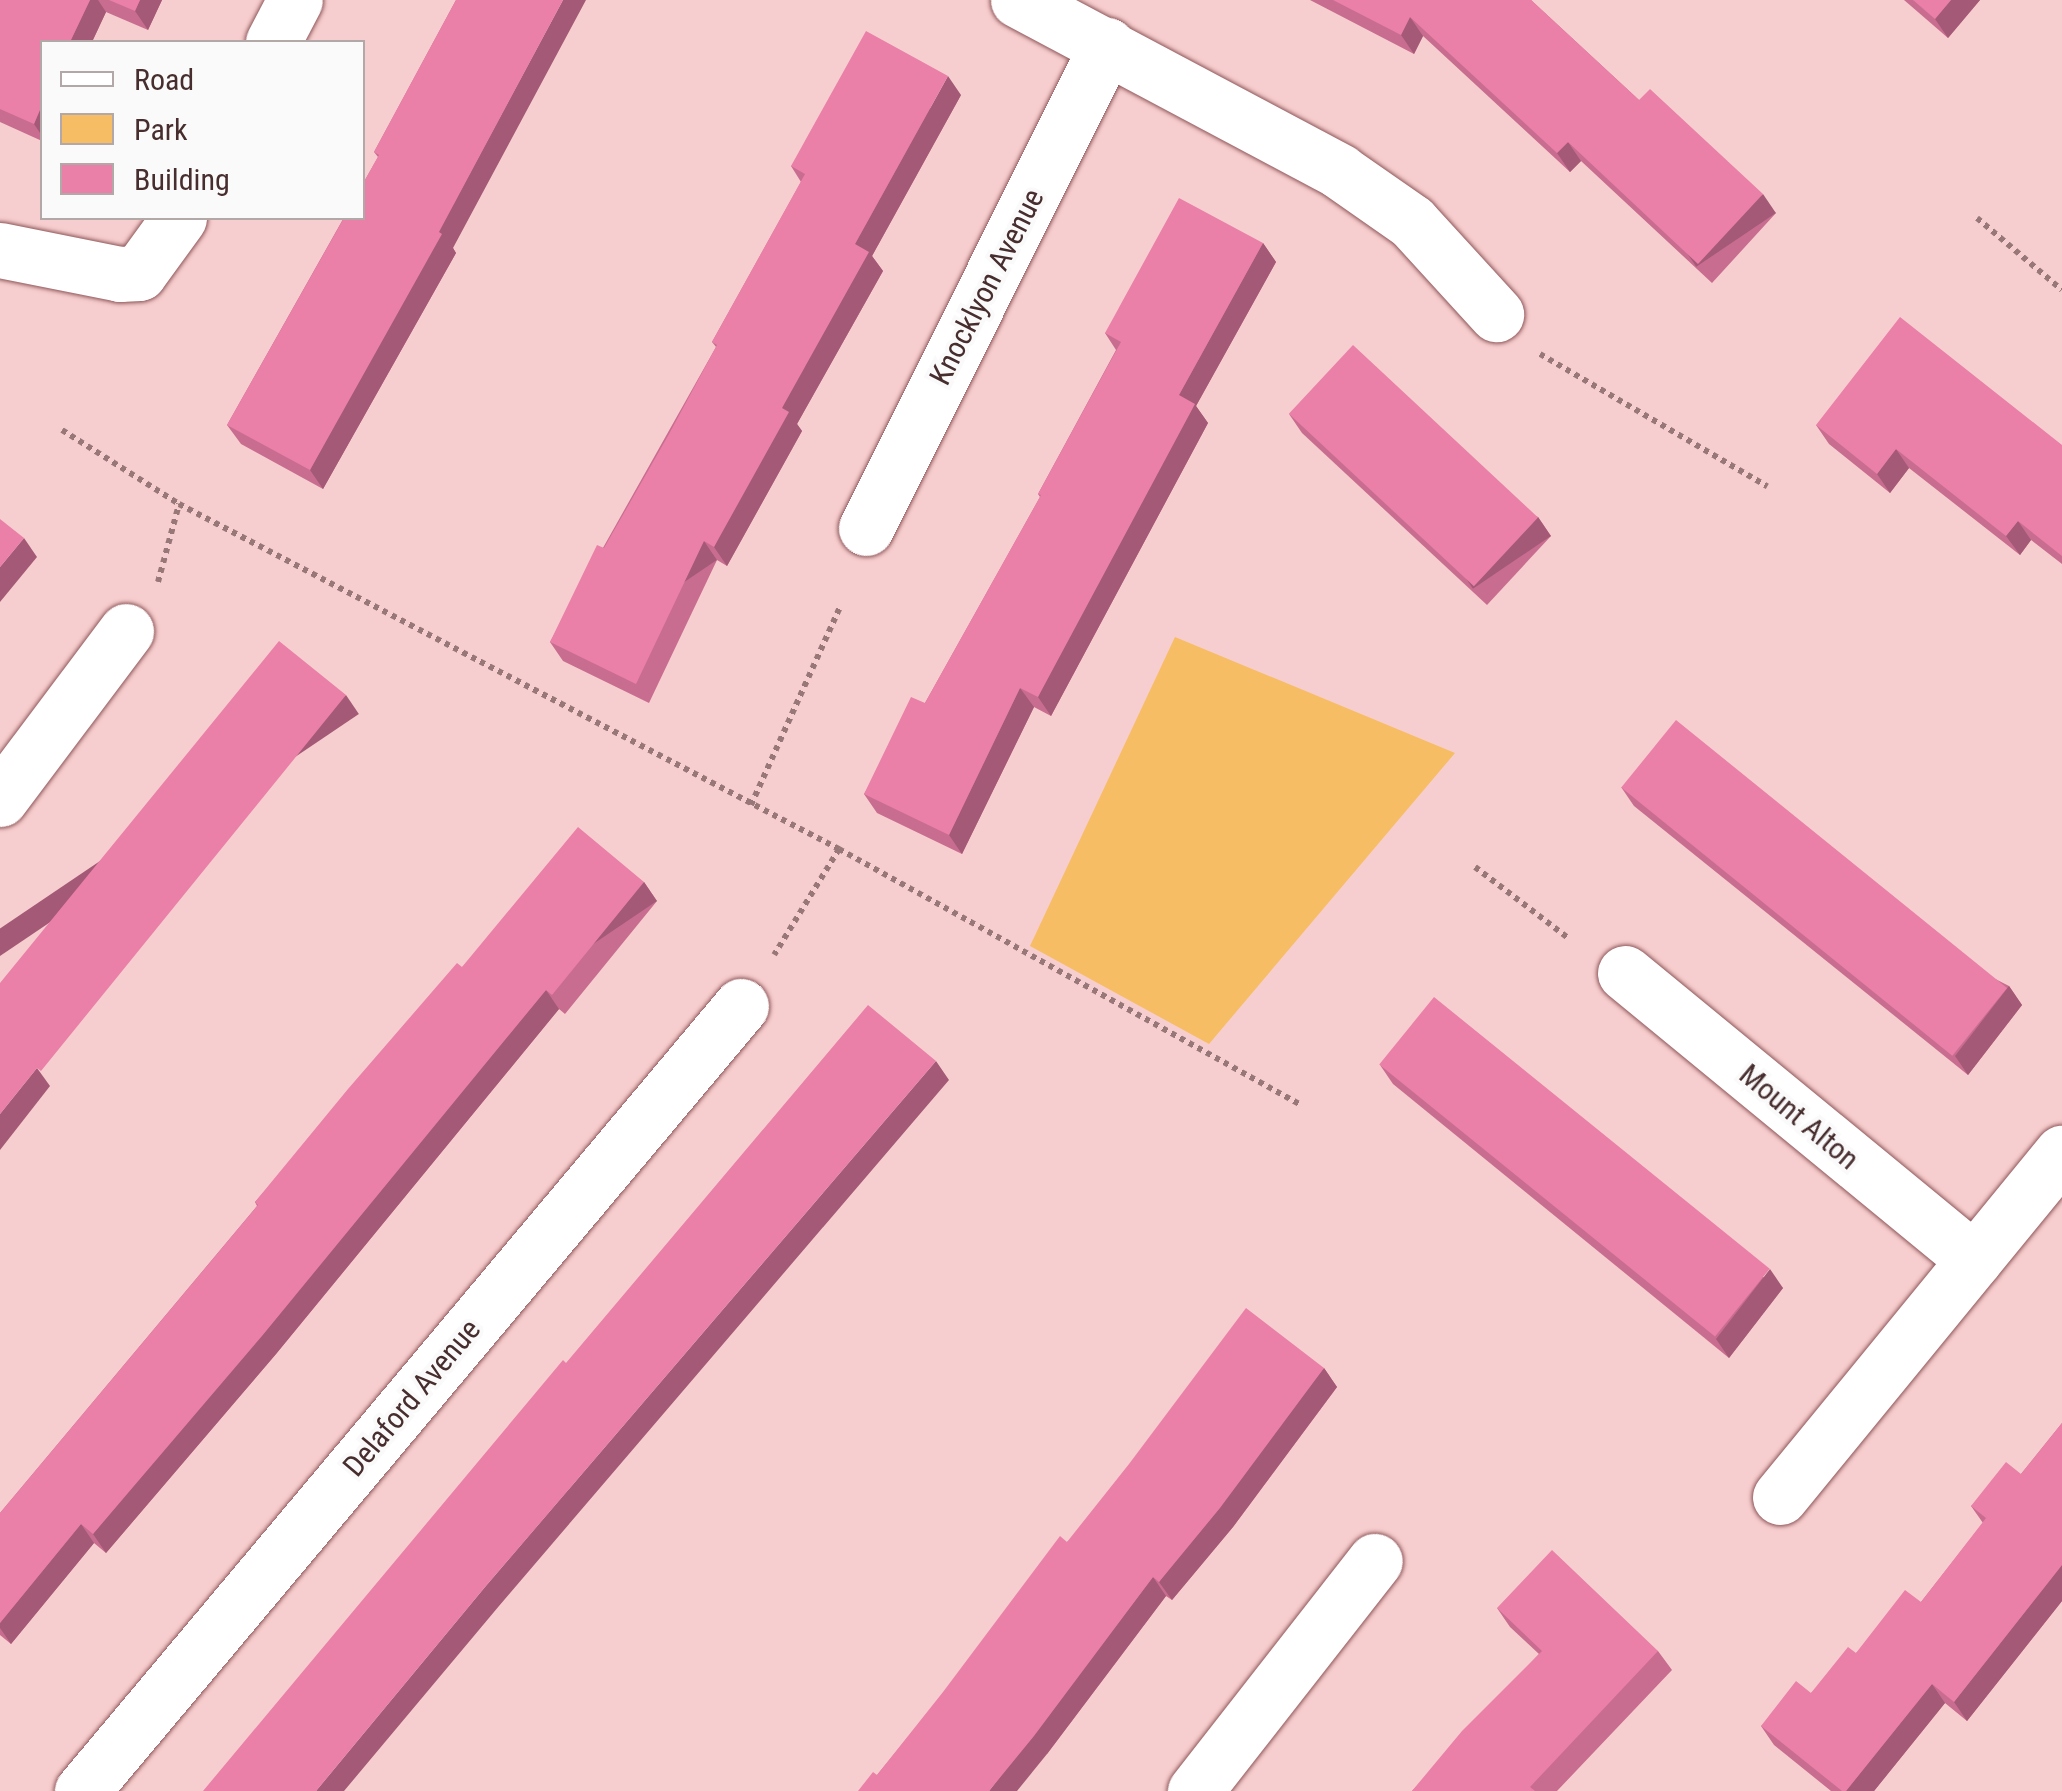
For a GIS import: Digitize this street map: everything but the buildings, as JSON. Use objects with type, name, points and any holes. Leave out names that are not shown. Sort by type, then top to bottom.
[{"type":"street","points":[[274,40],[296,0]]},
{"type":"street","points":[[1018,0],[1339,170],[1412,222],[1496,314]]},
{"type":"street","name":"Knocklyon Avenue","points":[[866,528],[1107,45]]},
{"type":"street","points":[[0,250],[120,274],[139,273],[178,220]]},
{"type":"street","points":[[0,799],[126,631]]},
{"type":"street","name":"Mount Alton","points":[[1625,972],[1974,1260]]},
{"type":"street","name":"Delaford Avenue","points":[[82,1791],[741,1006]]},
{"type":"street","points":[[1780,1497],[2062,1153]]},
{"type":"street","points":[[1195,1791],[1376,1561]]},
{"type":"path","points":[[1977,218],[2062,290]]},
{"type":"path","points":[[1540,354],[1767,486]]},
{"type":"path","points":[[62,430],[179,504],[838,849],[1300,1105]]},
{"type":"path","points":[[158,583],[179,504]]},
{"type":"path","points":[[752,806],[841,605]]},
{"type":"path","points":[[774,954],[838,849]]},
{"type":"path","points":[[1475,868],[1567,938]]},
{"type":"green space","points":[[1175,637],[1455,753],[1209,1044],[1030,946]]}]
